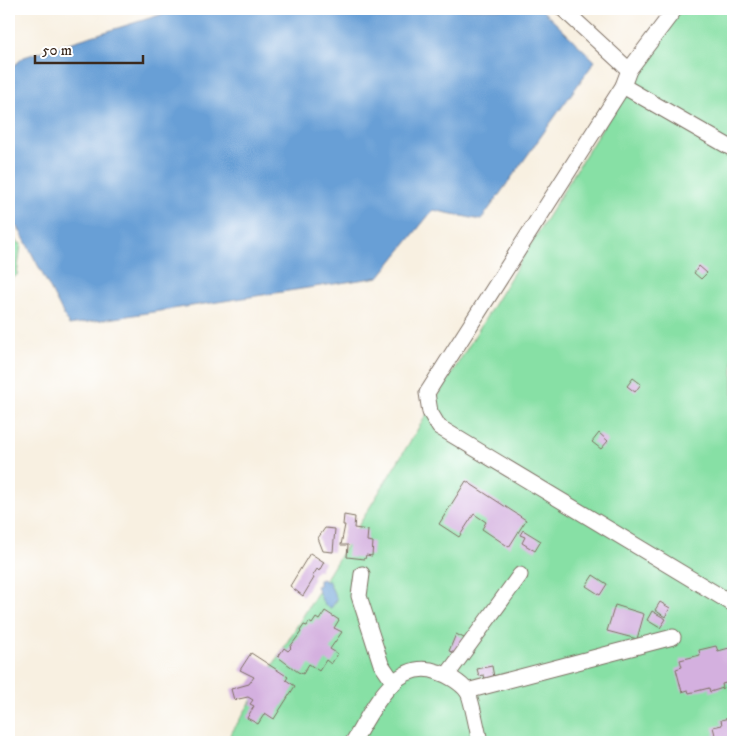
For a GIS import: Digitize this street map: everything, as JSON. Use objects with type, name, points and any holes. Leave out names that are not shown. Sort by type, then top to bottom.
[{"type":"street","points":[[563,9],[629,70]]},
{"type":"street","points":[[674,9],[629,70],[623,86],[427,393],[430,412],[439,427],[733,604]]},
{"type":"street","points":[[623,86],[733,149]]},
{"type":"street","points":[[362,574],[359,596],[380,664],[394,682]]},
{"type":"street","points":[[447,675],[520,575]]},
{"type":"street","points":[[467,691],[673,637]]},
{"type":"street","points":[[353,742],[386,690],[394,682],[405,673],[429,668],[447,675],[467,691],[480,742]]},
{"type":"green space","points":[[675,9],[733,9],[733,742],[226,742]]},
{"type":"green space","points":[[9,237],[21,244],[17,275],[9,282]]},
{"type":"water","points":[[179,9],[541,9],[595,61],[481,220],[433,210],[379,277],[69,325],[18,227],[9,225],[9,70],[24,57]]},
{"type":"water","points":[[323,579],[326,582],[328,580],[337,600],[331,608],[324,605],[316,586],[319,585],[319,580]]},
{"type":"building","points":[[699,266],[707,273],[701,279],[694,273]]},
{"type":"building","points":[[633,378],[641,384],[635,392],[627,386]]},
{"type":"building","points":[[599,433],[608,441],[601,449],[592,442]]},
{"type":"building","points":[[466,481],[526,520],[509,547],[482,529],[486,522],[474,514],[459,537],[439,524]]},
{"type":"building","points":[[344,515],[355,517],[354,528],[368,530],[367,541],[373,542],[372,556],[366,555],[365,559],[347,557],[348,545],[341,545],[345,525],[343,525]]},
{"type":"building","points":[[325,528],[335,529],[333,552],[323,551],[318,538]]},
{"type":"building","points":[[523,530],[541,541],[535,551],[522,543],[525,537],[520,535]]},
{"type":"building","points":[[310,553],[324,562],[319,571],[317,569],[312,577],[314,578],[303,596],[290,586]]},
{"type":"building","points":[[593,575],[607,584],[600,595],[586,586]]},
{"type":"building","points":[[660,602],[670,608],[665,617],[655,610]]},
{"type":"building","points":[[615,605],[644,614],[637,639],[607,631]]},
{"type":"building","points":[[325,611],[339,620],[334,628],[342,632],[330,649],[338,654],[331,664],[326,660],[319,671],[309,664],[303,674],[278,657],[284,648],[288,651],[291,648],[304,625],[307,626],[309,622],[312,624],[316,618],[319,620]]},
{"type":"building","points":[[652,611],[666,619],[660,628],[647,620]]},
{"type":"building","points":[[456,634],[466,639],[459,654],[449,651]]},
{"type":"building","points":[[716,646],[718,651],[733,647],[733,681],[722,684],[723,688],[710,692],[709,688],[689,693],[688,690],[682,692],[676,669],[682,667],[680,660],[700,655],[699,650]]},
{"type":"building","points":[[251,653],[288,677],[286,680],[295,686],[274,719],[265,713],[258,724],[247,718],[254,706],[250,704],[253,700],[248,697],[234,700],[231,689],[249,684],[254,677],[240,670]]},
{"type":"building","points":[[492,666],[494,677],[485,680],[484,675],[479,676],[477,669]]},
{"type":"building","points":[[733,717],[733,742],[701,742],[701,739],[715,735],[713,727],[722,725],[721,720]]}]
